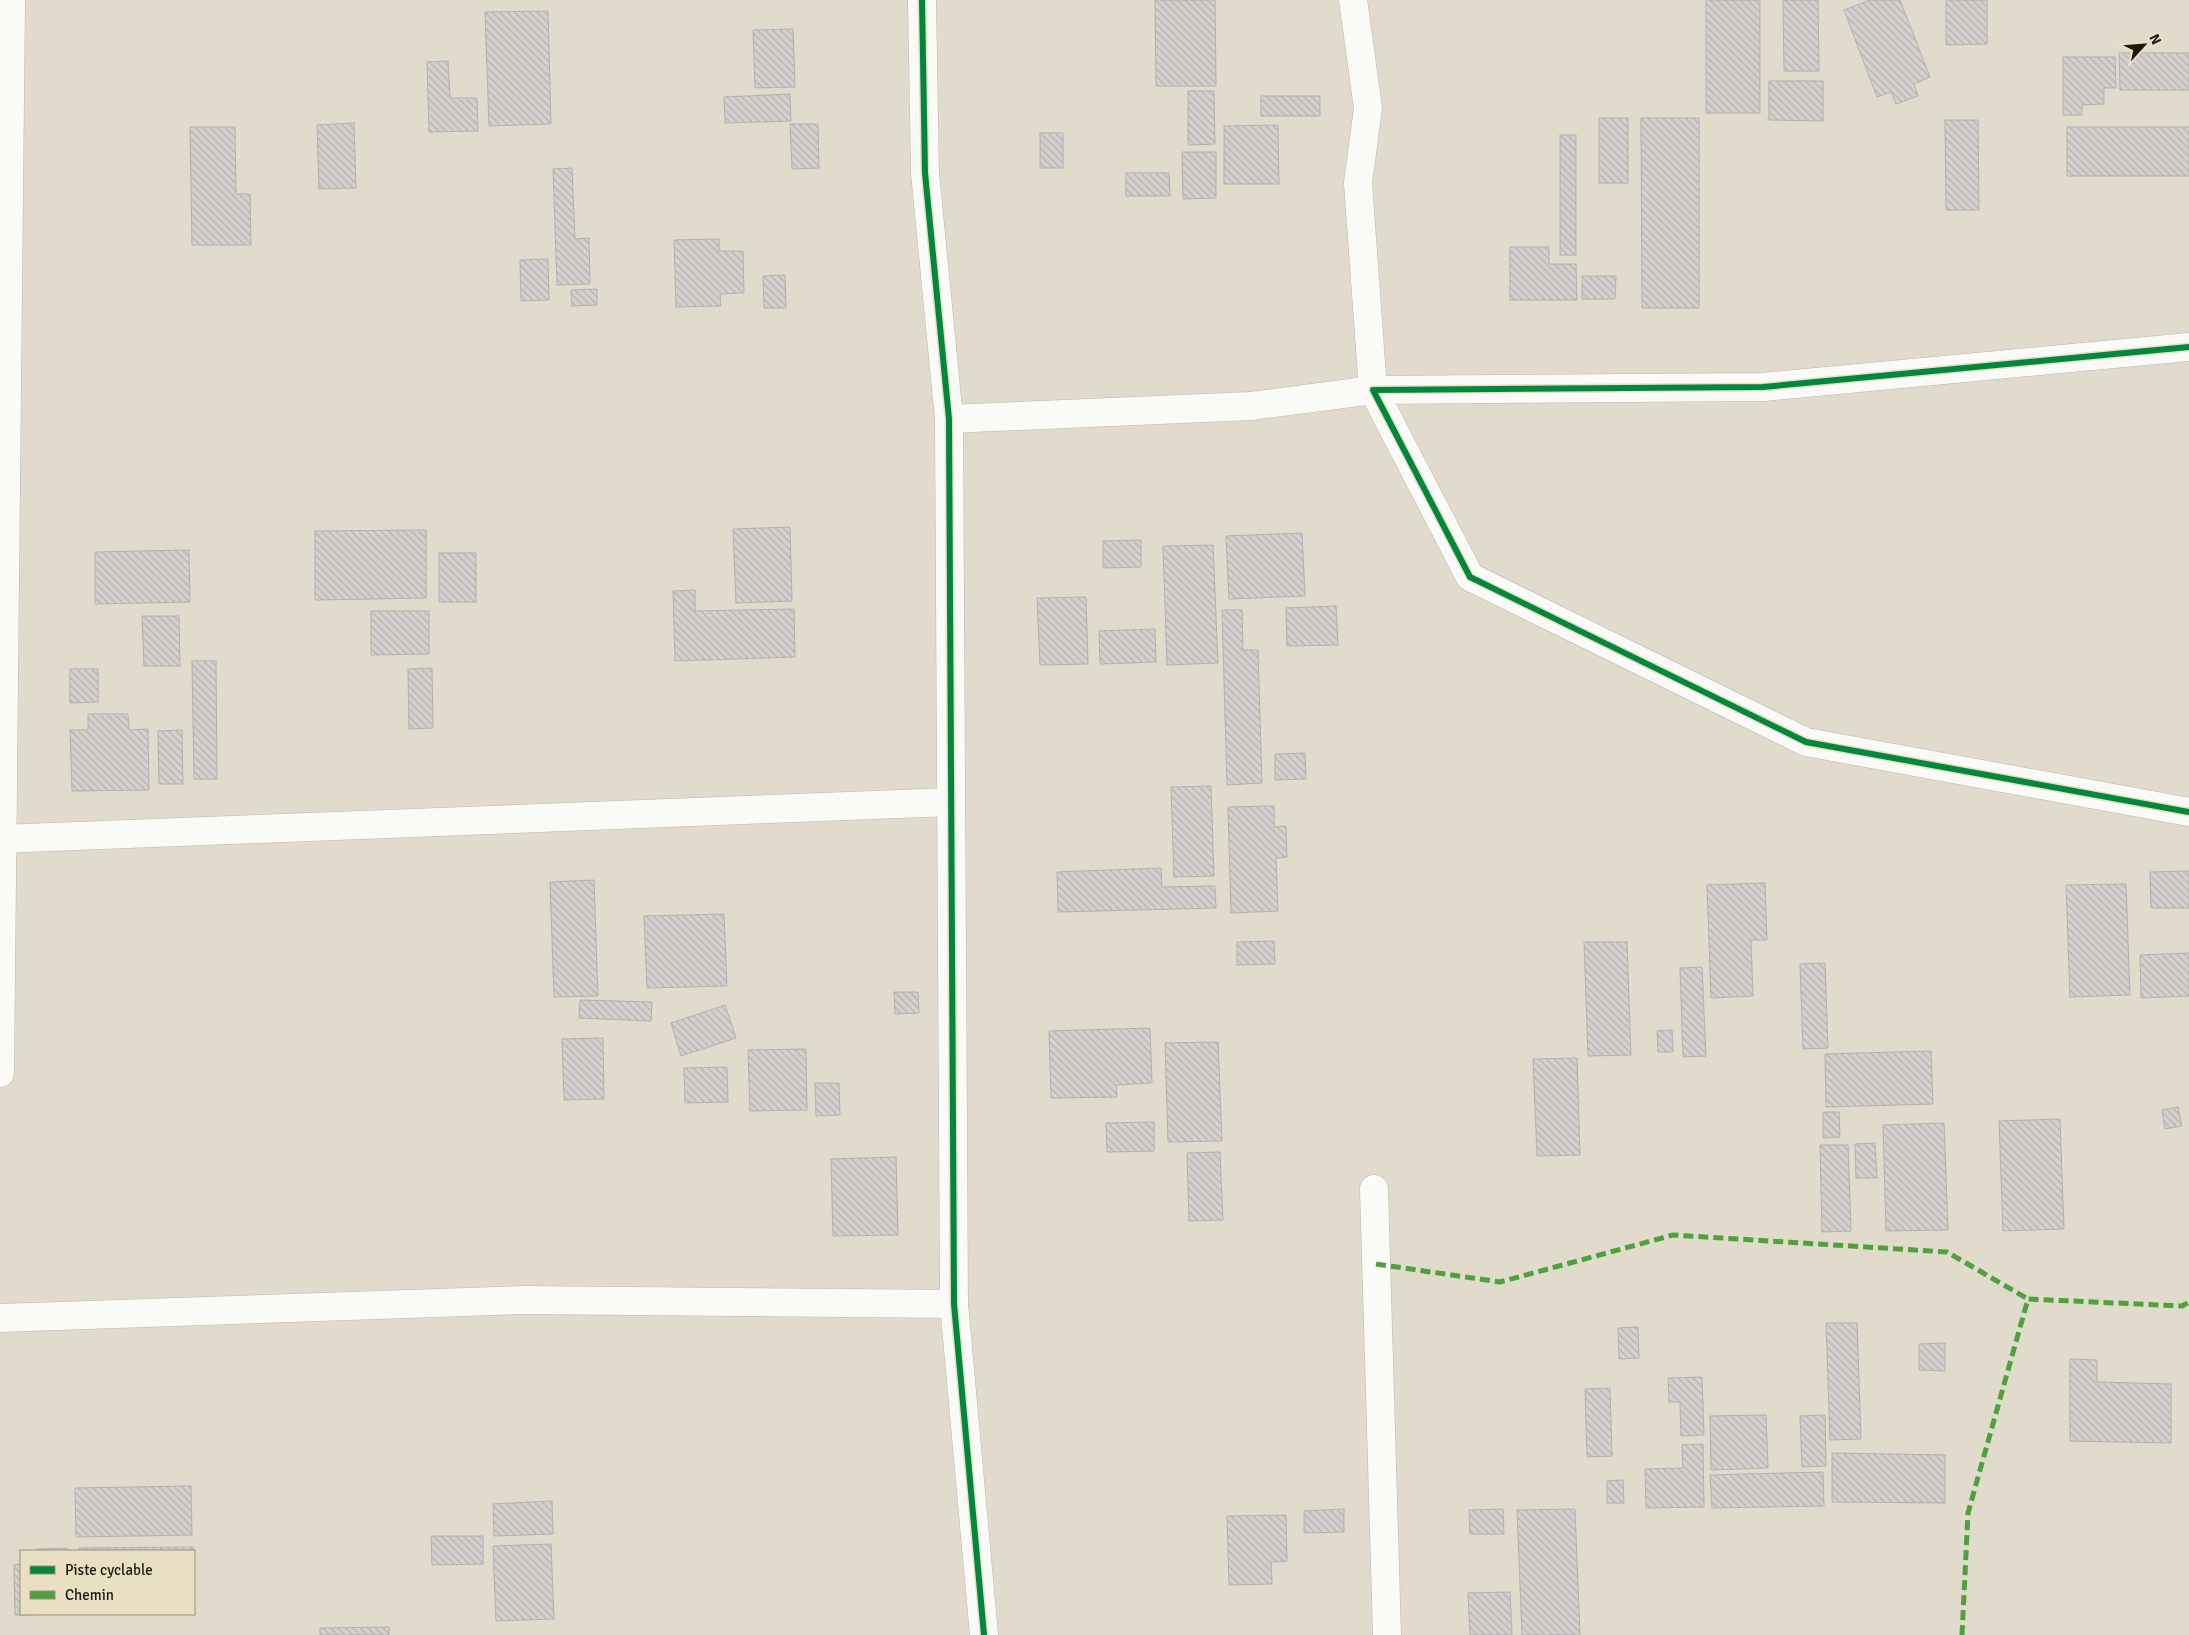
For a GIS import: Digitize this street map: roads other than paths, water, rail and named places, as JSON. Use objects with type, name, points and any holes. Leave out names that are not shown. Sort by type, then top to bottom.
[{"type":"street","points":[[0,1073],[11,0]]},
{"type":"street","points":[[922,0],[925,173],[949,419],[954,1304],[984,1635]]},
{"type":"street","points":[[1353,0],[1368,108],[1358,183],[1373,390],[1470,577],[1806,742],[2189,812]]},
{"type":"street","points":[[949,419],[1251,406],[1373,390],[1763,387],[2189,347]]},
{"type":"street","points":[[1,839],[951,802]]},
{"type":"street","points":[[1374,1189],[1387,1635]]},
{"type":"street","points":[[0,1318],[522,1300],[954,1304]]}]
